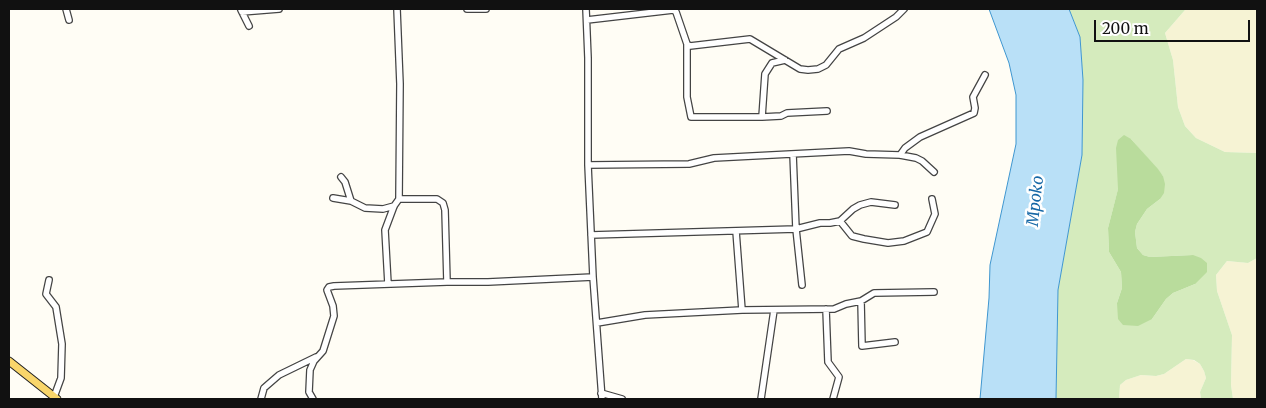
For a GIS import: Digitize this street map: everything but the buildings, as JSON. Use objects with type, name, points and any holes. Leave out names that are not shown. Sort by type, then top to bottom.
[{"type":"main road","points":[[9,362],[55,398]]},
{"type":"street","points":[[66,9],[69,20]]},
{"type":"street","points":[[249,26],[242,10],[279,9]]},
{"type":"street","points":[[388,284],[384,230],[399,199],[400,84],[398,9]]},
{"type":"street","points":[[467,9],[486,9]]},
{"type":"street","points":[[586,9],[588,165],[593,277],[602,396],[622,399]]},
{"type":"street","points":[[686,44],[695,47],[750,39],[800,69],[818,69],[826,64],[839,49],[864,38],[896,17],[904,9]]},
{"type":"street","points":[[587,20],[673,10],[676,12],[686,44],[687,97],[691,117],[762,117],[781,116],[787,113],[827,111]]},
{"type":"street","points":[[762,117],[766,74],[772,64],[785,60]]},
{"type":"street","points":[[900,154],[920,137],[974,113],[973,97],[985,75]]},
{"type":"street","points":[[588,165],[689,164],[714,158],[849,151],[866,154],[900,154],[922,161],[934,172]]},
{"type":"street","points":[[793,154],[796,229],[802,285]]},
{"type":"street","points":[[341,177],[345,182],[351,201]]},
{"type":"street","points":[[333,198],[351,201],[365,208],[383,209],[394,206]]},
{"type":"street","points":[[399,199],[437,199],[443,203],[445,210],[447,282]]},
{"type":"street","points":[[840,221],[852,236],[864,240],[888,243],[904,241],[927,232],[934,214],[932,199]]},
{"type":"street","points":[[591,235],[796,229],[820,223],[840,221],[860,204],[871,202],[895,205]]},
{"type":"street","points":[[736,231],[742,310]]},
{"type":"street","points":[[313,399],[309,385],[310,370],[314,361],[321,355],[334,316],[333,306],[327,290],[329,287],[593,277]]},
{"type":"street","points":[[49,280],[46,294],[56,307],[62,344],[61,378],[55,398]]},
{"type":"street","points":[[597,323],[645,315],[742,310],[834,309],[861,301],[874,293],[934,292]]},
{"type":"street","points":[[861,301],[862,346],[895,342]]},
{"type":"street","points":[[826,309],[828,362],[839,378],[833,399]]},
{"type":"street","points":[[761,399],[774,310]]},
{"type":"street","points":[[261,399],[264,388],[279,376],[321,355]]},
{"type":"shaded area","points":[[1257,9],[1257,153],[1225,152],[1196,138],[1185,126],[1178,107],[1173,60],[1165,33],[1185,10]]},
{"type":"shaded area","points":[[1257,258],[1257,399],[1233,399],[1231,385],[1232,335],[1217,291],[1216,275],[1227,261],[1248,263]]},
{"type":"shaded area","points":[[1186,359],[1200,364],[1204,371],[1206,378],[1200,392],[1201,399],[1119,399],[1120,385],[1126,380],[1141,375],[1156,376],[1164,374]]},
{"type":"green space","points":[[1069,9],[1189,9],[1185,10],[1165,33],[1173,60],[1178,107],[1185,126],[1196,138],[1225,152],[1257,153],[1257,258],[1248,263],[1227,261],[1216,275],[1217,291],[1232,335],[1231,385],[1233,399],[1201,399],[1200,392],[1206,378],[1204,371],[1200,364],[1194,360],[1186,359],[1164,374],[1156,376],[1141,375],[1126,380],[1120,385],[1119,399],[1056,399],[1058,290],[1082,155],[1083,80],[1080,37]],"holes":[[[1131,139],[1163,176],[1160,199],[1147,209],[1137,224],[1135,232],[1137,248],[1143,255],[1150,257],[1193,255],[1195,284],[1173,293],[1166,299],[1152,319],[1117,303],[1122,288],[1121,272],[1109,252],[1108,228]]]},
{"type":"green space","points":[[1124,135],[1131,139],[1158,169],[1163,176],[1165,184],[1164,193],[1160,199],[1147,209],[1137,224],[1135,232],[1137,248],[1143,255],[1150,257],[1193,255],[1207,263],[1207,272],[1195,284],[1173,293],[1166,299],[1152,319],[1138,326],[1123,325],[1118,319],[1117,303],[1122,288],[1121,272],[1109,252],[1108,228],[1118,189],[1116,148],[1118,140]]},
{"type":"water","name":"Mpoko","points":[[989,9],[1069,9],[1080,37],[1083,80],[1082,155],[1058,290],[1056,399],[980,399],[990,265],[1016,144],[1016,95],[1009,63]]}]
